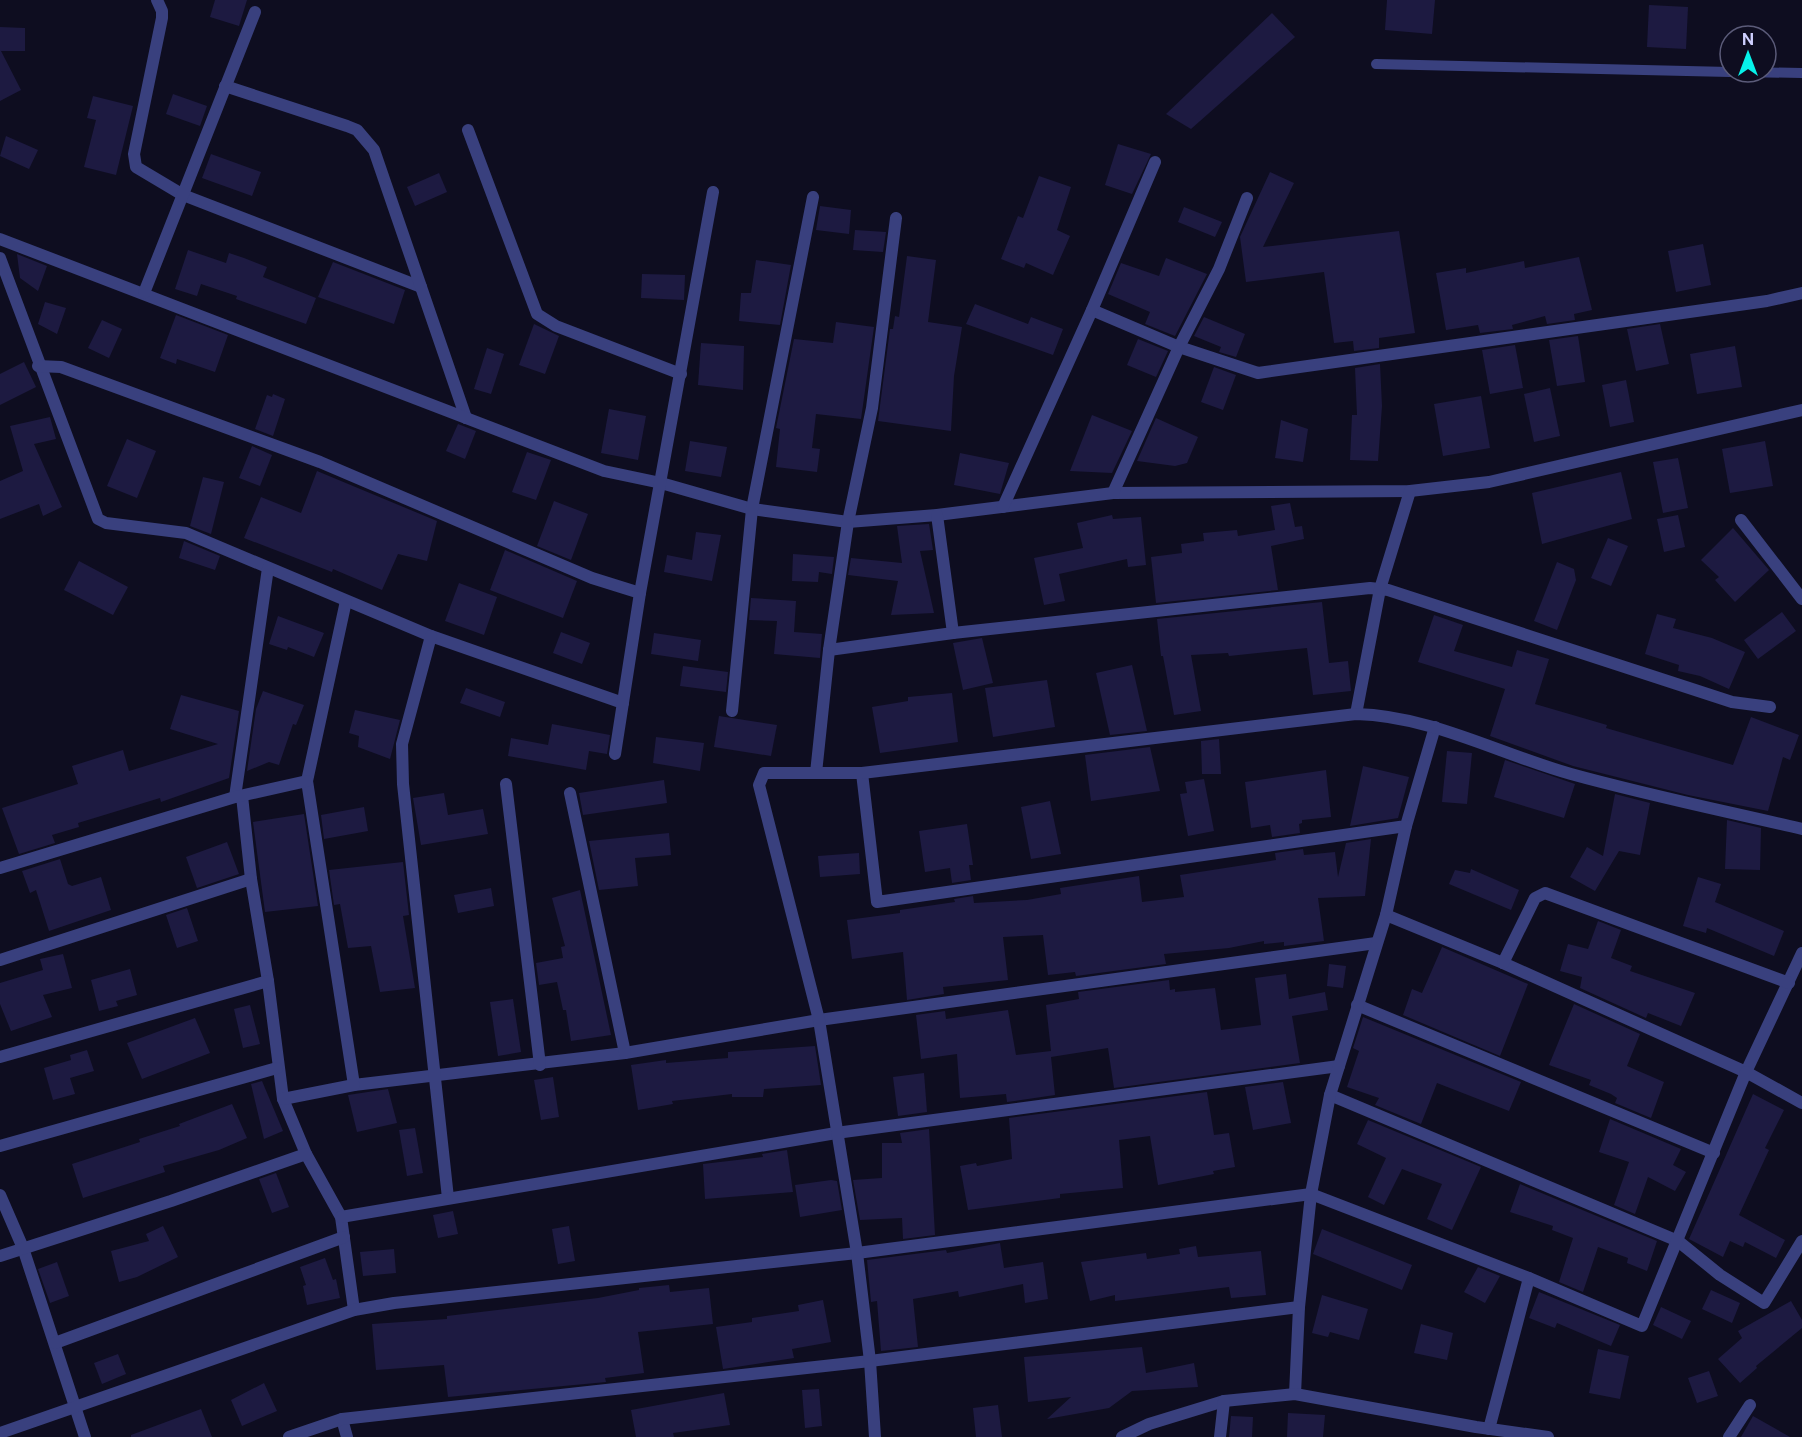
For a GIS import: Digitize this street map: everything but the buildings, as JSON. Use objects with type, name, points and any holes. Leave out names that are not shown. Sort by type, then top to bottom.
[{"type":"street","points":[[157,0],[162,11],[162,18],[134,161],[141,172],[183,195],[421,287]]},
{"type":"street","points":[[144,293],[255,12]]},
{"type":"street","points":[[225,86],[347,126],[367,140],[374,150],[466,418]]},
{"type":"street","points":[[468,130],[537,314],[556,326],[681,374]]},
{"type":"street","points":[[1003,507],[1092,310],[1155,162]]},
{"type":"street","points":[[615,754],[640,593],[714,192]]},
{"type":"street","points":[[732,711],[752,509],[813,197]]},
{"type":"street","points":[[1113,493],[1179,347],[1219,269],[1246,198]]},
{"type":"street","points":[[816,773],[829,650],[848,522],[872,408],[896,218]]},
{"type":"street","points":[[0,239],[604,471],[661,483],[752,509],[848,522],[937,515],[1113,493],[1410,491],[1489,482],[1802,410]]},
{"type":"street","points":[[0,258],[38,366],[98,519],[106,523],[186,533],[431,636],[623,703]]},
{"type":"street","points":[[1092,310],[1179,347],[1249,371],[1275,372],[1767,301],[1802,293]]},
{"type":"street","points":[[38,366],[61,367],[320,462],[592,578],[640,593]]},
{"type":"street","points":[[1356,714],[1380,589],[1410,491]]},
{"type":"street","points":[[937,515],[953,633]]},
{"type":"street","points":[[1741,520],[1802,599]]},
{"type":"street","points":[[268,568],[238,797],[268,981],[277,1068],[283,1099],[306,1154],[341,1217],[354,1310]]},
{"type":"street","points":[[829,650],[953,633],[1361,588],[1380,589],[1732,702],[1770,707]]},
{"type":"street","points":[[346,601],[307,781],[354,1085]]},
{"type":"street","points":[[431,636],[402,744],[404,784],[448,1198]]},
{"type":"street","points":[[875,1437],[870,1361],[857,1253],[819,1020],[759,785],[761,776],[770,771],[862,773],[1356,714],[1389,715],[1435,727],[1570,773],[1802,829]]},
{"type":"street","points":[[1295,1394],[1299,1307],[1311,1194],[1330,1095],[1386,915],[1406,826],[1435,727]]},
{"type":"street","points":[[862,773],[877,902],[1406,826]]},
{"type":"street","points":[[0,868],[238,797],[307,781]]},
{"type":"street","points":[[506,784],[540,1065]]},
{"type":"street","points":[[570,793],[626,1053]]},
{"type":"street","points":[[0,960],[251,879]]},
{"type":"street","points":[[1503,963],[1535,898],[1545,892],[1789,983]]},
{"type":"street","points":[[1386,915],[1503,963],[1746,1072],[1802,1103]]},
{"type":"street","points":[[283,1099],[354,1085],[540,1065],[626,1053],[819,1020],[1376,943]]},
{"type":"street","points":[[0,1432],[354,1310],[394,1303],[857,1253],[1311,1194],[1529,1278],[1642,1326],[1746,1072],[1802,952]]},
{"type":"street","points":[[0,1057],[268,981]]},
{"type":"street","points":[[1357,1005],[1714,1153]]},
{"type":"street","points":[[341,1217],[836,1133],[1339,1066]]},
{"type":"street","points":[[0,1146],[277,1068]]},
{"type":"street","points":[[1330,1095],[1678,1241],[1720,1275],[1764,1303],[1802,1241]]},
{"type":"street","points":[[0,1256],[171,1201],[306,1154]]},
{"type":"street","points":[[0,1195],[23,1248],[85,1437]]},
{"type":"street","points":[[55,1343],[344,1237]]},
{"type":"street","points":[[1480,1431],[1529,1278]]},
{"type":"street","points":[[289,1437],[342,1419],[870,1361],[1299,1307]]},
{"type":"street","points":[[1122,1437],[1149,1424],[1224,1401],[1295,1394],[1480,1431],[1548,1437]]},
{"type":"street","points":[[1220,1437],[1224,1401]]},
{"type":"street","points":[[1729,1437],[1750,1405]]},
{"type":"street","points":[[342,1419],[347,1437]]},
{"type":"lane","points":[[1376,64],[1718,72]]},
{"type":"lane","points":[[1778,73],[1802,73]]}]
